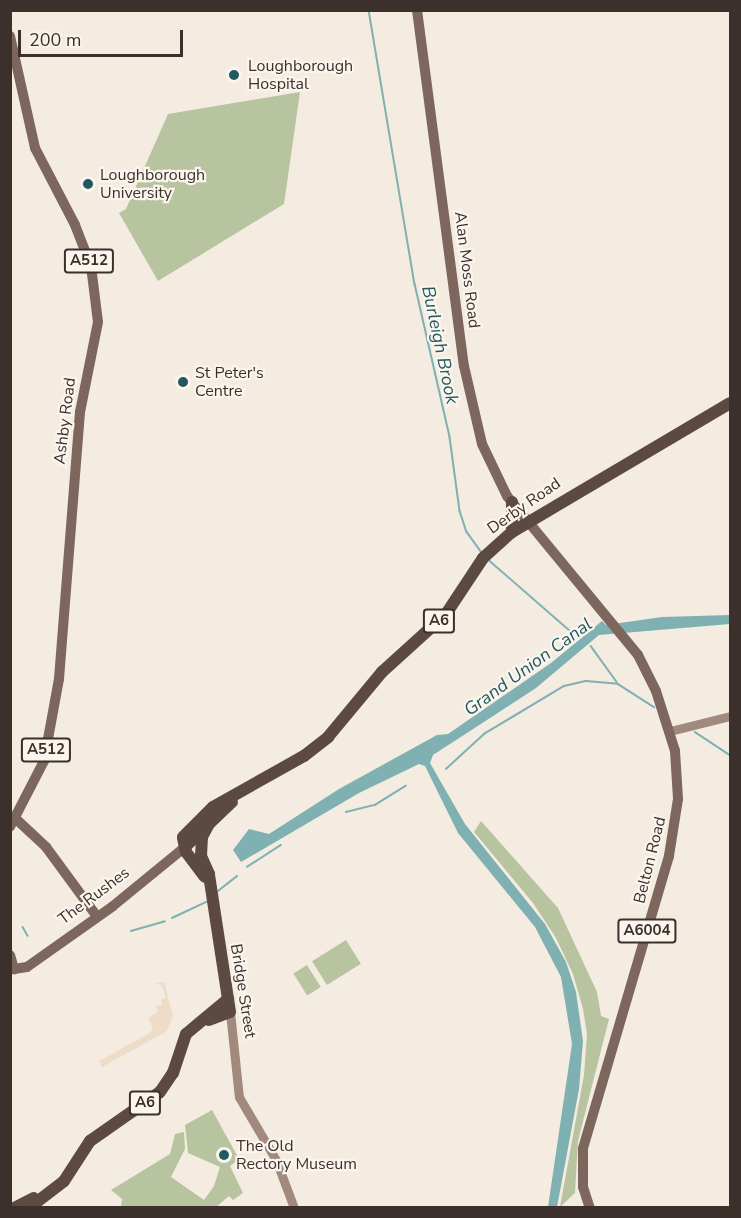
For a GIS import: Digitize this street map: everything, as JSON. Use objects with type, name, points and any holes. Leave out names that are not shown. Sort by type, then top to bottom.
[{"type":"highway","name":"Derby Road","points":[[237,794],[328,737],[382,672],[446,614],[485,556],[527,520],[658,449],[730,403]]},
{"type":"highway","points":[[512,502],[512,532]]},
{"type":"highway","name":"A6","points":[[186,842],[210,822],[237,794]]},
{"type":"highway","name":"The Rushes","points":[[186,842],[213,807],[237,794]]},
{"type":"highway","name":"A6","points":[[196,858],[202,837],[210,822]]},
{"type":"highway","name":"Bridge Street","points":[[186,842],[211,885],[230,1012]]},
{"type":"highway","name":"A6","points":[[29,1208],[68,1175],[84,1147],[160,1092],[173,1073],[184,1043],[196,1023],[228,999]]},
{"type":"highway","name":"A6","points":[[184,1043],[208,1021],[230,1012]]},
{"type":"highway","name":"A6","points":[[14,1208],[50,1192]]},
{"type":"main road","name":"Alan Moss Road","points":[[417,10],[470,400],[482,444],[512,502],[527,520]]},
{"type":"main road","name":"Ashby Road","points":[[10,36],[35,148],[75,225],[90,266],[98,322],[80,412],[59,679],[44,761],[14,823]]},
{"type":"main road","name":"Belton Road","points":[[527,520],[638,655],[656,691],[670,730],[679,784],[673,840],[585,1137],[582,1175],[590,1208]]},
{"type":"main road","points":[[670,730],[730,716]]},
{"type":"main road","name":"A512","points":[[14,823],[46,848],[96,915]]},
{"type":"main road","name":"The Rushes","points":[[159,866],[173,858],[186,842]]},
{"type":"main road","name":"The Rushes","points":[[10,955],[14,969],[22,969],[96,915],[113,906],[186,842]]},
{"type":"main road","points":[[173,858],[178,856],[196,858]]},
{"type":"main road","name":"Bridge Street","points":[[230,1012],[241,1102],[276,1160],[294,1208]]},
{"type":"green space","points":[[300,92],[284,204],[158,281],[119,213],[126,209],[168,114]]},
{"type":"green space","points":[[481,821],[558,908],[597,992],[601,1016],[609,1019],[578,1141],[575,1193],[560,1207],[584,1075],[587,1034],[583,1009],[573,974],[556,938],[533,903],[474,832]]},
{"type":"green space","points":[[346,940],[361,964],[327,985],[312,961]]},
{"type":"green space","points":[[307,965],[321,987],[307,996],[293,973]]},
{"type":"green space","points":[[212,1110],[239,1159],[230,1166],[243,1193],[233,1200],[229,1196],[216,1207],[121,1207],[122,1199],[111,1190],[170,1154],[175,1134],[184,1132],[185,1149],[171,1177],[204,1200],[214,1186],[220,1167],[188,1153],[185,1125]]},
{"type":"shaded area","points":[[164,982],[173,1016],[167,1031],[102,1067],[99,1061],[150,1033],[153,1028],[148,1018],[158,1012],[156,1006],[162,1005],[161,1000],[166,998],[162,985],[155,984]]},
{"type":"water","points":[[730,615],[730,624],[599,635],[536,688],[433,755],[430,763],[465,824],[545,924],[566,962],[576,992],[583,1041],[579,1089],[557,1207],[548,1207],[572,1044],[561,977],[535,927],[458,833],[425,766],[419,764],[359,793],[241,862],[233,850],[249,829],[269,834],[339,789],[437,735],[448,734],[551,663],[602,621],[606,625],[662,617]]},
{"type":"waterway","name":"Burleigh Brook","points":[[369,10],[415,284],[450,437],[460,511],[467,532],[482,553]]},
{"type":"waterway","name":"Burleigh Brook","points":[[490,561],[577,637]]},
{"type":"waterway","name":"Burleigh Brook","points":[[591,646],[617,682]]},
{"type":"waterway","points":[[446,769],[484,734],[564,686],[586,681],[618,684],[654,707]]},
{"type":"waterway","points":[[695,732],[730,755]]},
{"type":"waterway","points":[[346,812],[375,805],[406,786]]},
{"type":"waterway","points":[[247,867],[281,845]]},
{"type":"waterway","points":[[218,891],[237,876]]},
{"type":"waterway","points":[[172,918],[207,902]]},
{"type":"waterway","points":[[131,931],[165,921]]},
{"type":"waterway","points":[[23,927],[28,936]]},
{"type":"place","name":"Loughborough Hospital","points":[[234,75]]},
{"type":"place","name":"Loughborough University","points":[[88,184]]},
{"type":"place","name":"St Peter's Centre","points":[[183,382]]},
{"type":"place","name":"The Old Rectory Museum","points":[[224,1155]]},
{"type":"water label","name":"Grand Union Canal","points":[[528,667]]}]
